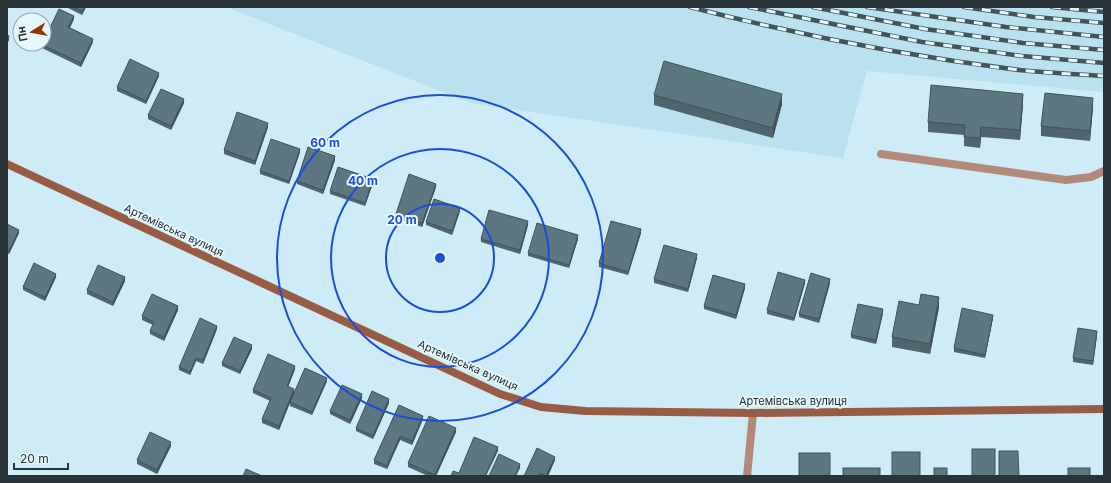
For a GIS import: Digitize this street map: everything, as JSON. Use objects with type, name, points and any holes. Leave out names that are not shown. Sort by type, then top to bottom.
[{"type":"main road","name":"Артемівська вулиця","points":[[7,164],[500,394],[541,407],[585,411],[753,413],[1104,409]]},
{"type":"street","points":[[881,154],[1066,180],[1091,177],[1104,171]]},
{"type":"street","points":[[747,476],[753,413]]},
{"type":"shaded area","points":[[226,7],[1104,7],[1104,92],[867,71],[843,158],[471,103]]},
{"type":"building","points":[[73,7],[85,7],[82,11]]},
{"type":"building","points":[[59,9],[74,16],[68,27],[93,39],[81,63],[52,50],[52,23]]},
{"type":"building","points":[[130,59],[159,73],[146,101],[117,87]]},
{"type":"building","points":[[664,61],[782,94],[773,128],[654,95]]},
{"type":"building","points":[[931,85],[1023,94],[1020,130],[981,127],[980,138],[964,137],[965,125],[928,122]]},
{"type":"building","points":[[161,89],[184,99],[171,126],[148,115]]},
{"type":"building","points":[[1045,93],[1093,98],[1090,131],[1041,126]]},
{"type":"building","points":[[237,112],[268,123],[255,161],[224,150]]},
{"type":"building","points":[[271,139],[300,149],[289,181],[260,171]]},
{"type":"building","points":[[308,147],[335,156],[323,190],[297,181]]},
{"type":"building","points":[[338,167],[373,179],[365,203],[330,191]]},
{"type":"building","points":[[409,174],[436,184],[422,223],[396,214]]},
{"type":"building","points":[[434,199],[460,208],[452,231],[426,222]]},
{"type":"building","points":[[489,210],[528,221],[520,250],[481,239]]},
{"type":"building","points":[[611,221],[641,229],[628,272],[599,263]]},
{"type":"building","points":[[537,223],[578,235],[569,265],[528,253]]},
{"type":"building","points":[[7,224],[19,230],[9,251],[7,250]]},
{"type":"building","points":[[664,245],[697,254],[688,289],[654,279]]},
{"type":"building","points":[[34,263],[56,274],[45,297],[23,287]]},
{"type":"building","points":[[98,265],[125,277],[113,302],[87,290]]},
{"type":"building","points":[[778,272],[805,280],[794,318],[767,310]]},
{"type":"building","points":[[811,273],[830,279],[819,319],[799,314]]},
{"type":"building","points":[[713,275],[745,284],[736,315],[704,306]]},
{"type":"building","points":[[152,294],[178,306],[164,337],[150,331],[154,322],[142,316]]},
{"type":"building","points":[[921,294],[939,297],[930,344],[892,337],[899,301],[919,305]]},
{"type":"building","points":[[858,304],[883,309],[876,340],[851,335]]},
{"type":"building","points":[[962,308],[993,315],[985,355],[954,348]]},
{"type":"building","points":[[200,318],[217,326],[203,360],[196,358],[190,372],[179,367]]},
{"type":"building","points":[[1078,328],[1097,331],[1093,361],[1073,358]]},
{"type":"building","points":[[234,337],[252,345],[240,371],[222,363]]},
{"type":"building","points":[[268,354],[295,366],[287,386],[294,389],[279,426],[262,419],[271,398],[253,390]]},
{"type":"building","points":[[305,368],[327,378],[312,412],[290,402]]},
{"type":"building","points":[[342,385],[362,394],[350,420],[330,411]]},
{"type":"building","points":[[372,391],[389,399],[373,436],[356,428]]},
{"type":"building","points":[[399,405],[423,416],[412,441],[400,436],[387,466],[374,460]]},
{"type":"building","points":[[429,416],[456,428],[435,475],[408,463]]},
{"type":"building","points":[[150,432],[171,442],[157,470],[137,460]]},
{"type":"building","points":[[474,437],[498,447],[485,476],[451,476],[453,471],[459,473]]},
{"type":"building","points":[[537,448],[555,457],[546,476],[540,473],[539,476],[524,476]]},
{"type":"building","points":[[972,449],[995,449],[995,476],[972,476]]},
{"type":"building","points":[[999,451],[1018,451],[1019,476],[999,476]]},
{"type":"building","points":[[892,452],[920,452],[920,476],[892,476]]},
{"type":"building","points":[[799,453],[830,453],[830,476],[799,476]]},
{"type":"building","points":[[499,454],[520,464],[515,476],[489,476]]},
{"type":"building","points":[[843,468],[880,468],[880,476],[843,476]]},
{"type":"building","points":[[934,468],[947,468],[947,476],[934,476]]},
{"type":"building","points":[[1068,468],[1090,468],[1090,476],[1068,476]]},
{"type":"building","points":[[246,469],[262,476],[243,476]]},
{"type":"railway","points":[[690,7],[812,36],[936,58],[1019,70],[1104,76]]},
{"type":"railway","points":[[749,7],[922,42],[1022,56],[1104,63]]},
{"type":"railway","points":[[813,7],[925,29],[1023,43],[1104,50]]},
{"type":"railway","points":[[867,7],[1006,27],[1104,37]]},
{"type":"railway","points":[[964,7],[1034,17],[1104,23]]},
{"type":"railway","points":[[1052,7],[1104,12]]}]
